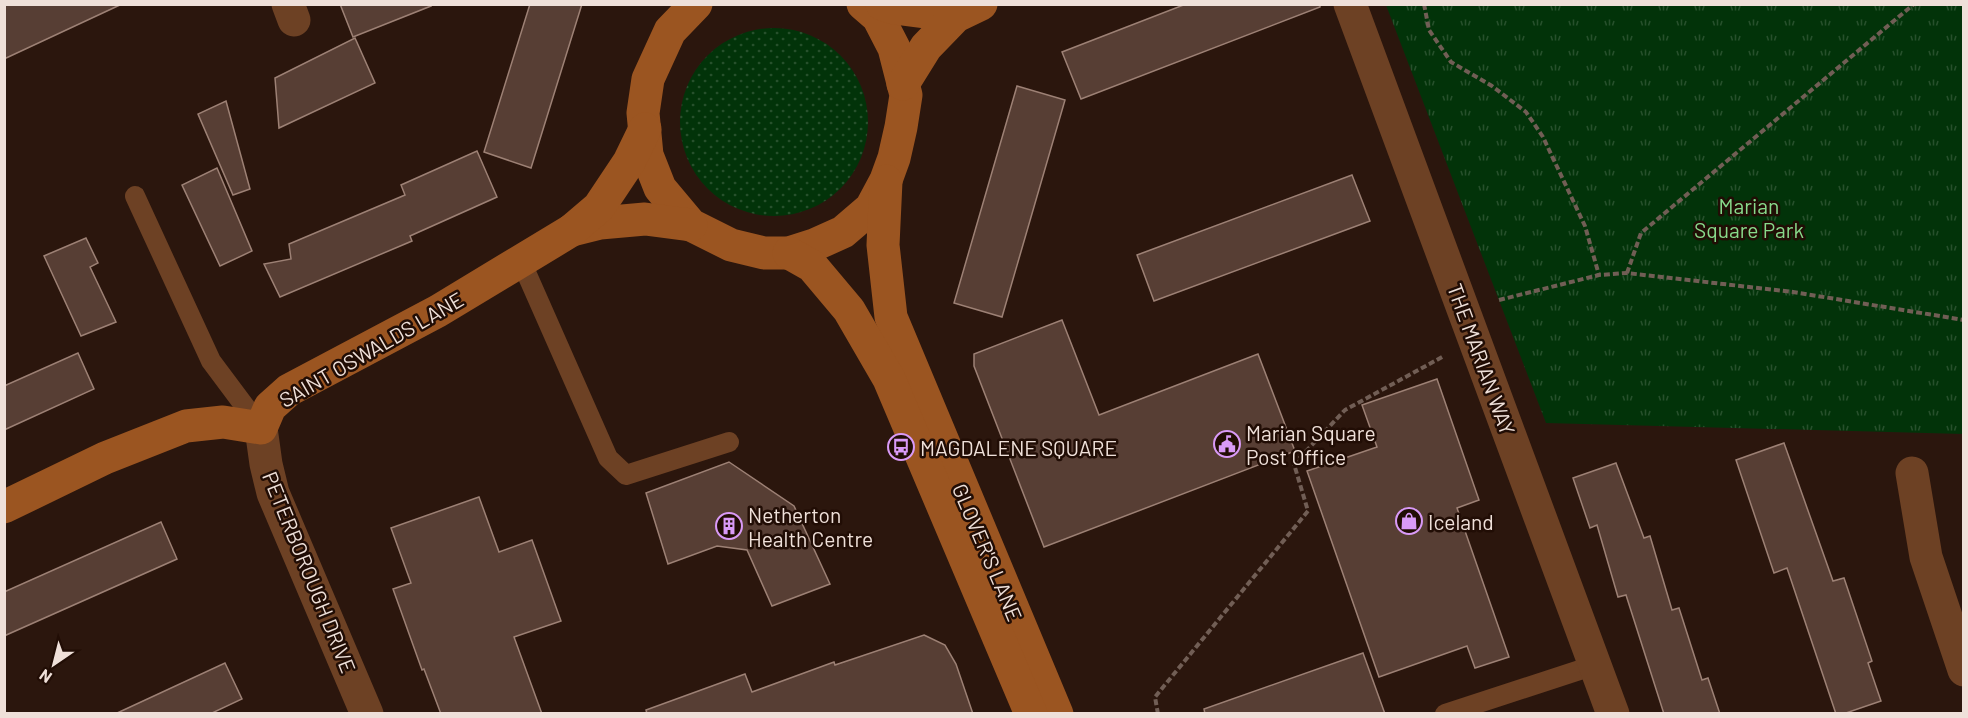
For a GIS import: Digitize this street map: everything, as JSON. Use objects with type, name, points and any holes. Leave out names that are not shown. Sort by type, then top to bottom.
[{"type":"street","points":[[696,4],[674,18],[648,80],[643,113],[647,155],[660,188],[691,225],[731,245],[764,253],[789,253],[843,232],[871,208],[886,180],[902,127],[906,94],[894,48],[878,17],[863,4]]},
{"type":"street","points":[[882,4],[894,8],[969,10]]},
{"type":"street","name":"THE MARIAN WAY","points":[[1350,4],[1613,714]]},
{"type":"street","points":[[903,84],[926,47],[969,10]]},
{"type":"street","name":"SAINT OSWALDS LANE","points":[[4,507],[105,458],[186,426],[222,422],[261,428],[270,407],[289,390],[438,311],[572,230],[598,207],[629,162],[645,129]]},
{"type":"street","name":"GLOVER'S LANE","points":[[886,180],[883,245],[891,317],[1057,714]]},
{"type":"street","name":"SAINT OSWALDS LANE","points":[[572,230],[600,223],[645,219],[691,225]]},
{"type":"street","name":"GLOVER'S LANE","points":[[789,253],[812,266],[849,310],[889,379],[1031,714]]},
{"type":"street","name":"PETERBOROUGH DRIVE","points":[[261,428],[273,493],[368,714]]},
{"type":"street","points":[[1912,473],[1926,557],[1964,670]]},
{"type":"lane","points":[[135,196],[211,361],[261,428]]},
{"type":"lane","points":[[521,261],[608,458],[627,475],[729,442]]},
{"type":"lane","points":[[1445,714],[1595,665]]},
{"type":"path","points":[[1424,4],[1429,30],[1451,62],[1492,86],[1526,112],[1543,137],[1585,226],[1599,275]]},
{"type":"path","points":[[1627,273],[1641,233],[1914,4]]},
{"type":"path","points":[[1499,300],[1599,275],[1627,273],[1793,292],[1964,320]]},
{"type":"path","points":[[1158,714],[1155,697],[1308,511],[1294,464],[1345,410],[1474,339]]},
{"type":"green space","name":"Marian Square Park","points":[[1386,5],[1963,5],[1963,434],[1546,423]]},
{"type":"green space","points":[[765,28],[783,28],[810,35],[841,55],[861,86],[868,122],[861,158],[841,189],[810,209],[783,216],[765,216],[730,205],[714,195],[701,182],[684,149],[680,131],[680,113],[691,78],[701,62],[714,49],[747,32]]},
{"type":"building","points":[[4,4],[122,4],[4,59]]},
{"type":"building","points":[[340,4],[430,4],[431,6],[353,37]]},
{"type":"building","points":[[530,4],[582,4],[531,168],[484,152]]},
{"type":"building","points":[[1186,4],[1320,4],[1320,7],[1081,99],[1062,52]]},
{"type":"building","points":[[355,38],[375,83],[279,128],[275,78]]},
{"type":"building","points":[[1017,86],[1065,100],[1002,317],[954,303]]},
{"type":"building","points":[[226,101],[250,189],[233,195],[198,114]]},
{"type":"building","points":[[477,151],[497,197],[410,236],[412,241],[280,297],[264,264],[291,259],[289,244],[405,195],[401,185]]},
{"type":"building","points":[[217,168],[252,251],[220,266],[182,185]]},
{"type":"building","points":[[1352,175],[1370,221],[1154,301],[1137,255]]},
{"type":"building","points":[[86,238],[98,263],[90,267],[116,322],[81,336],[44,256]]},
{"type":"building","points":[[1062,320],[1099,415],[1258,354],[1295,451],[1044,547],[974,366],[974,354]]},
{"type":"building","points":[[78,353],[94,389],[4,430],[4,386]]},
{"type":"building","points":[[1437,379],[1479,500],[1457,508],[1509,657],[1475,668],[1467,646],[1379,677],[1307,471],[1377,447],[1362,405]]},
{"type":"building","points":[[1784,443],[1833,581],[1844,578],[1872,661],[1868,663],[1881,701],[1843,714],[1836,714],[1787,568],[1774,573],[1736,460]]},
{"type":"building","name":"Netherton Health Centre","points":[[729,462],[794,506],[830,584],[772,606],[747,550],[717,546],[668,564],[646,493]]},
{"type":"building","points":[[1616,463],[1644,538],[1650,536],[1672,610],[1679,608],[1702,680],[1708,678],[1720,714],[1664,714],[1626,595],[1618,597],[1597,525],[1590,528],[1573,478]]},
{"type":"building","points":[[479,497],[499,552],[532,540],[561,621],[514,637],[542,714],[441,714],[424,669],[422,670],[393,589],[411,583],[391,528]]},
{"type":"building","points":[[161,522],[177,559],[4,636],[4,592]]},
{"type":"building","points":[[924,635],[945,645],[956,664],[973,714],[647,714],[646,710],[745,674],[752,692],[834,662],[835,665]]},
{"type":"building","points":[[1363,653],[1385,714],[1205,714],[1204,709]]},
{"type":"building","points":[[225,663],[242,699],[210,714],[115,714]]},
{"type":"place","name":"Marian Square Post Office","points":[[1227,444]]},
{"type":"place","name":"MAGDALENE SQUARE","points":[[901,447]]},
{"type":"place","name":"Iceland","points":[[1409,521]]},
{"type":"place","name":"Netherton Health Centre","points":[[729,526]]}]
